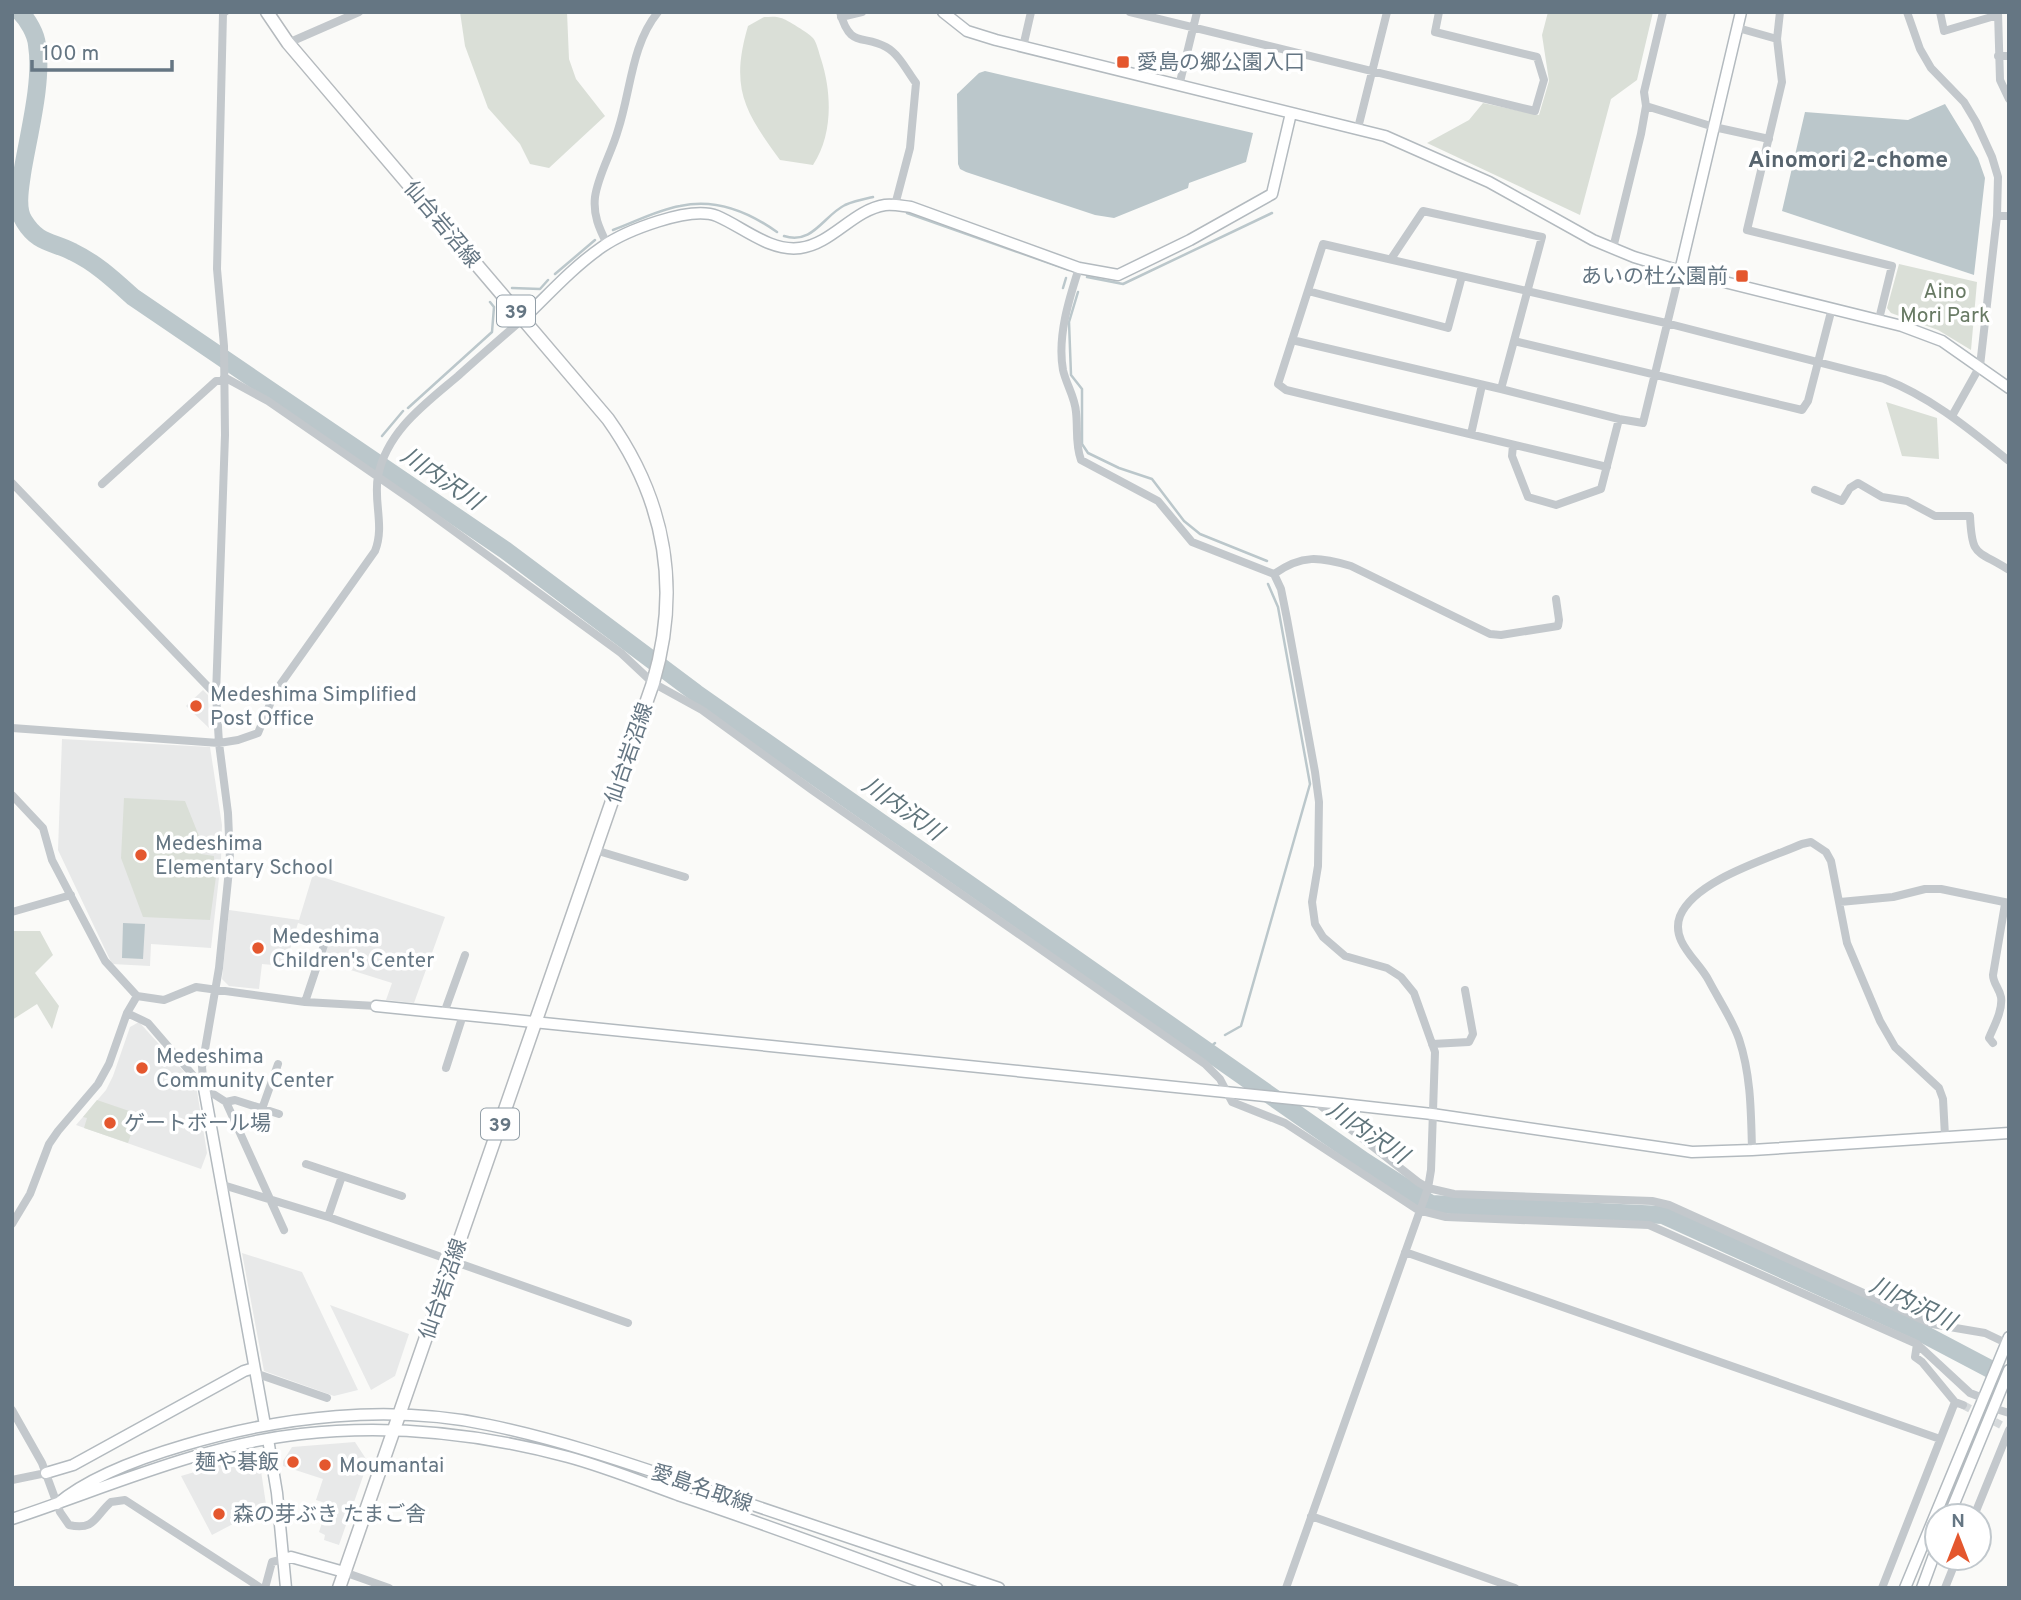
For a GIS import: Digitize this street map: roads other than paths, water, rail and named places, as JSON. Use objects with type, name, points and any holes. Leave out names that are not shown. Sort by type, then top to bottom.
[{"type":"main road","name":"仙台岩沼線","points":[[267,12],[288,43],[624,441],[647,486],[660,530],[667,579],[667,605],[654,679],[339,1588]]},
{"type":"street","points":[[288,43],[359,12]]},
{"type":"street","points":[[607,244],[596,220],[597,189],[621,122],[638,48],[658,12]]},
{"type":"street","points":[[862,12],[841,15],[849,33],[855,38],[888,48],[916,83],[910,148],[895,205]]},
{"type":"street","points":[[943,12],[967,31],[1023,47],[1358,128],[1409,145],[1489,182],[1593,240],[1680,271],[1878,320],[1942,341],[2009,388]]},
{"type":"street","points":[[1023,47],[1031,12]]},
{"type":"street","points":[[1179,86],[1197,12]]},
{"type":"street","points":[[1358,128],[1387,12]]},
{"type":"street","points":[[1134,13],[1535,111],[1544,80],[1537,57],[1435,32],[1440,12]]},
{"type":"street","points":[[1613,248],[1646,106],[1644,92],[1663,12]]},
{"type":"street","points":[[1292,340],[1643,423],[1741,12]]},
{"type":"street","points":[[1780,12],[1777,39],[1782,82],[1747,230],[1892,266],[1878,320]]},
{"type":"street","points":[[1907,12],[1920,49],[1931,68],[1964,102],[1986,142],[1998,177],[1997,216],[1980,366],[1952,416]]},
{"type":"street","points":[[1940,12],[1944,31],[1998,14],[2000,80],[2009,99]]},
{"type":"street","points":[[223,13],[217,269],[224,346],[225,435],[216,695],[230,860],[215,989],[202,1066],[265,1425]]},
{"type":"street","points":[[1738,28],[1777,39]]},
{"type":"street","points":[[1998,56],[2009,56]]},
{"type":"street","points":[[1646,106],[1714,127],[1769,139]]},
{"type":"street","points":[[12,728],[219,743],[258,733],[275,692],[375,551],[380,540],[378,476],[394,438],[410,417],[607,244],[675,216],[699,213],[716,216],[783,248],[796,249],[826,239],[863,214],[882,205],[895,205],[911,207],[1079,268],[1118,275],[1190,240],[1272,194],[1291,113]]},
{"type":"street","points":[[1391,259],[1423,211],[1542,237],[1501,389]]},
{"type":"street","points":[[1997,216],[2009,216]]},
{"type":"street","points":[[1607,467],[1286,390],[1278,384],[1323,244],[1666,323],[1818,361],[1900,385],[1952,416],[2009,461]]},
{"type":"street","points":[[1079,268],[1068,302],[1062,358],[1064,376],[1076,411],[1076,444],[1081,460],[1158,501],[1192,542],[1274,574],[1281,589],[1287,619],[1319,802],[1318,866],[1312,902],[1315,924],[1323,937],[1345,956],[1387,968],[1408,983],[1423,1015],[1435,1052],[1431,1170],[1427,1190],[1286,1588]]},
{"type":"street","points":[[1308,291],[1448,328],[1462,276]]},
{"type":"street","points":[[1514,341],[1802,410],[1808,401],[1832,308]]},
{"type":"street","points":[[224,376],[268,401],[378,476],[654,679],[702,710],[1205,1065],[1220,1079],[1232,1102],[1294,1129],[1420,1208],[1446,1217],[1649,1225],[1917,1344],[1970,1393],[1985,1394]]},
{"type":"street","points":[[102,484],[224,376]]},
{"type":"street","points":[[1471,434],[1482,385]]},
{"type":"street","points":[[1513,445],[1512,456],[1528,497],[1556,506],[1601,489],[1619,419]]},
{"type":"street","points":[[12,483],[216,695]]},
{"type":"street","points":[[1815,490],[1842,500],[1850,488],[1858,483],[1882,497],[1907,501],[1935,516],[1970,516],[1972,543],[1980,554],[2009,570]]},
{"type":"street","points":[[1274,574],[1298,560],[1323,559],[1351,566],[1476,629],[1501,635],[1558,626],[1556,599]]},
{"type":"street","points":[[12,795],[43,828],[52,860],[105,961],[137,996],[164,1000],[196,987],[305,1002],[376,1006],[1300,1099],[1432,1114],[1692,1152],[2009,1133]]},
{"type":"street","points":[[1752,1150],[1748,1076],[1741,1046],[1703,969],[1680,940],[1678,923],[1680,915],[1695,896],[1720,878],[1811,842],[1826,852],[1831,860],[1847,943],[1880,1021],[1895,1047],[1939,1088],[1943,1099],[1945,1136]]},
{"type":"street","points":[[595,850],[685,877]]},
{"type":"street","points":[[1840,902],[1893,898],[1925,889],[1941,889],[2007,903],[1993,975],[1993,982],[2001,996],[2001,1005],[1989,1038],[1993,1043]]},
{"type":"street","points":[[12,912],[71,895]]},
{"type":"street","points":[[305,1002],[327,936]]},
{"type":"street","points":[[444,1013],[465,955]]},
{"type":"street","points":[[1432,1044],[1469,1042],[1474,1034],[1465,990]]},
{"type":"street","points":[[12,1224],[30,1194],[49,1144],[98,1084],[127,1013],[137,996]]},
{"type":"street","points":[[127,1013],[148,1023],[204,1088],[226,1102],[284,1230]]},
{"type":"street","points":[[446,1068],[463,1015]]},
{"type":"street","points":[[262,1109],[278,1064]]},
{"type":"street","points":[[226,1102],[235,1100],[279,1114]]},
{"type":"street","points":[[1314,1101],[1427,1190],[1454,1194],[1652,1201],[1669,1205],[1932,1324],[1985,1333],[2006,1345],[1905,1588]]},
{"type":"street","points":[[306,1164],[402,1196]]},
{"type":"street","points":[[328,1217],[342,1176]]},
{"type":"street","points":[[223,1185],[328,1217],[628,1323]]},
{"type":"street","points":[[1405,1252],[1940,1439]]},
{"type":"street","points":[[1882,1588],[1940,1439],[1959,1403],[1915,1357],[1917,1344]]},
{"type":"street","points":[[1955,1502],[2009,1370]]},
{"type":"street","points":[[12,1480],[73,1465],[244,1371],[255,1371],[327,1398]]},
{"type":"street","points":[[1993,1408],[2009,1413]]},
{"type":"street","points":[[12,1410],[46,1473],[63,1518],[69,1525],[78,1527],[96,1522],[111,1502],[125,1500],[263,1588],[272,1562],[291,1557],[389,1588]]},
{"type":"street","name":"愛島名取線","points":[[57,1504],[72,1490],[147,1458],[205,1439],[265,1425],[328,1417],[436,1417],[487,1424],[605,1455],[999,1588]]},
{"type":"street","points":[[1979,1502],[2006,1428]]},
{"type":"street","name":"愛島名取線","points":[[12,1519],[171,1464],[268,1439],[326,1432],[394,1431],[440,1434],[515,1445],[569,1458],[792,1533],[937,1588]]},
{"type":"street","points":[[268,1439],[278,1493],[286,1588]]},
{"type":"street","points":[[1311,1516],[1515,1588]]},
{"type":"waterway","name":"川内沢川","points":[[20,12],[29,23],[37,45],[38,75],[19,198],[22,216],[35,234],[89,261],[133,297],[505,550],[696,693],[1364,1161],[1431,1204],[1663,1215],[1916,1330],[2009,1379]]},
{"type":"waterway","points":[[784,236],[794,238],[810,233],[845,205],[873,197]]},
{"type":"waterway","points":[[613,230],[671,208],[706,204],[719,205],[743,213],[777,232]]},
{"type":"waterway","points":[[907,213],[1069,270]]},
{"type":"waterway","points":[[1087,277],[1123,284],[1272,213]]},
{"type":"waterway","points":[[555,274],[595,240]]},
{"type":"waterway","points":[[1063,288],[1066,278]]},
{"type":"waterway","points":[[512,288],[540,289],[548,280]]},
{"type":"waterway","points":[[1078,292],[1069,322],[1071,375],[1082,389],[1082,444],[1088,453],[1119,468],[1152,479],[1184,521],[1200,534],[1267,561]]},
{"type":"waterway","points":[[408,408],[492,332],[494,307],[490,302]]},
{"type":"waterway","points":[[382,436],[403,411]]},
{"type":"waterway","name":"川内沢川","points":[[374,461],[375,455]]},
{"type":"waterway","points":[[1225,1035],[1241,1026],[1310,784],[1278,607],[1268,584]]},
{"type":"waterway","points":[[1207,1050],[1215,1043]]},
{"type":"tunnel","points":[[1963,1405],[2001,1425]]},
{"type":"place","name":"愛島の郷公園入口","points":[[1123,62]]},
{"type":"place","name":"あいの杜公園前","points":[[1742,276]]},
{"type":"place","name":"Medeshima Simplified Post Office","points":[[196,706]]},
{"type":"place","name":"Medeshima Elementary School","points":[[141,855]]},
{"type":"place","name":"Medeshima Children's Center","points":[[258,948]]},
{"type":"place","name":"Medeshima Community Center","points":[[142,1068]]},
{"type":"place","name":"ゲートボール場","points":[[110,1123]]},
{"type":"place","name":"麺や碁飯","points":[[293,1462]]},
{"type":"place","name":"Moumantai","points":[[325,1465]]},
{"type":"place","name":"森の芽ぶき たまご舎","points":[[219,1514]]},
{"type":"district","name":"Ainomori 2-chome","points":[[1848,159]]},
{"type":"park label","name":"Aino Mori Park","points":[[1945,303]]}]
